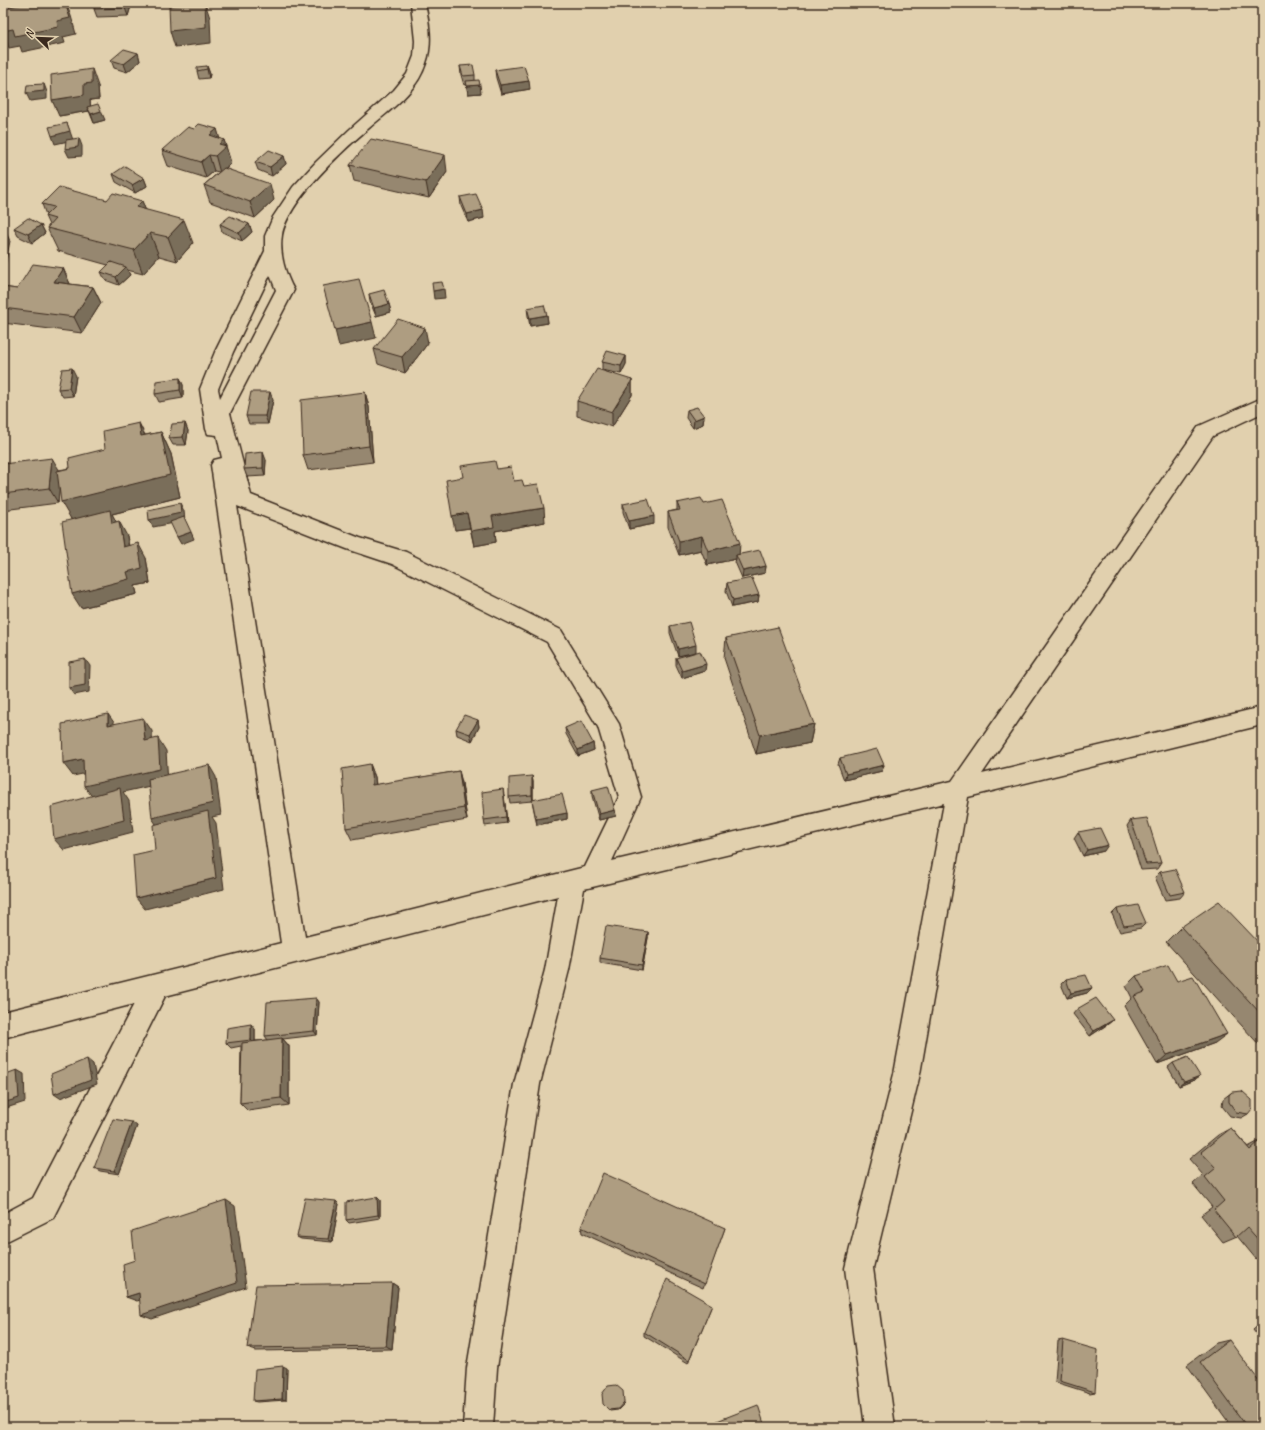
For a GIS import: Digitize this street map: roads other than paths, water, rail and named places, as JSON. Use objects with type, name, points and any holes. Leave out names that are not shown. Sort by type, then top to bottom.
[{"type":"street","points":[[418,3],[423,29],[419,62],[409,82],[398,96],[353,133],[309,179],[292,201],[275,230],[274,252],[280,281],[285,290],[221,414],[242,500],[354,544],[400,558],[554,636],[608,724],[630,797],[583,879],[527,1084],[482,1368],[478,1427]]},
{"type":"street","points":[[274,252],[224,352],[209,389],[295,951]]},
{"type":"street","points":[[880,1427],[858,1268],[907,1074],[958,791],[1206,432],[1262,405]]},
{"type":"street","points":[[3,1025],[583,879],[958,791],[1262,716]]},
{"type":"street","points":[[3,1229],[43,1208],[157,986]]}]
